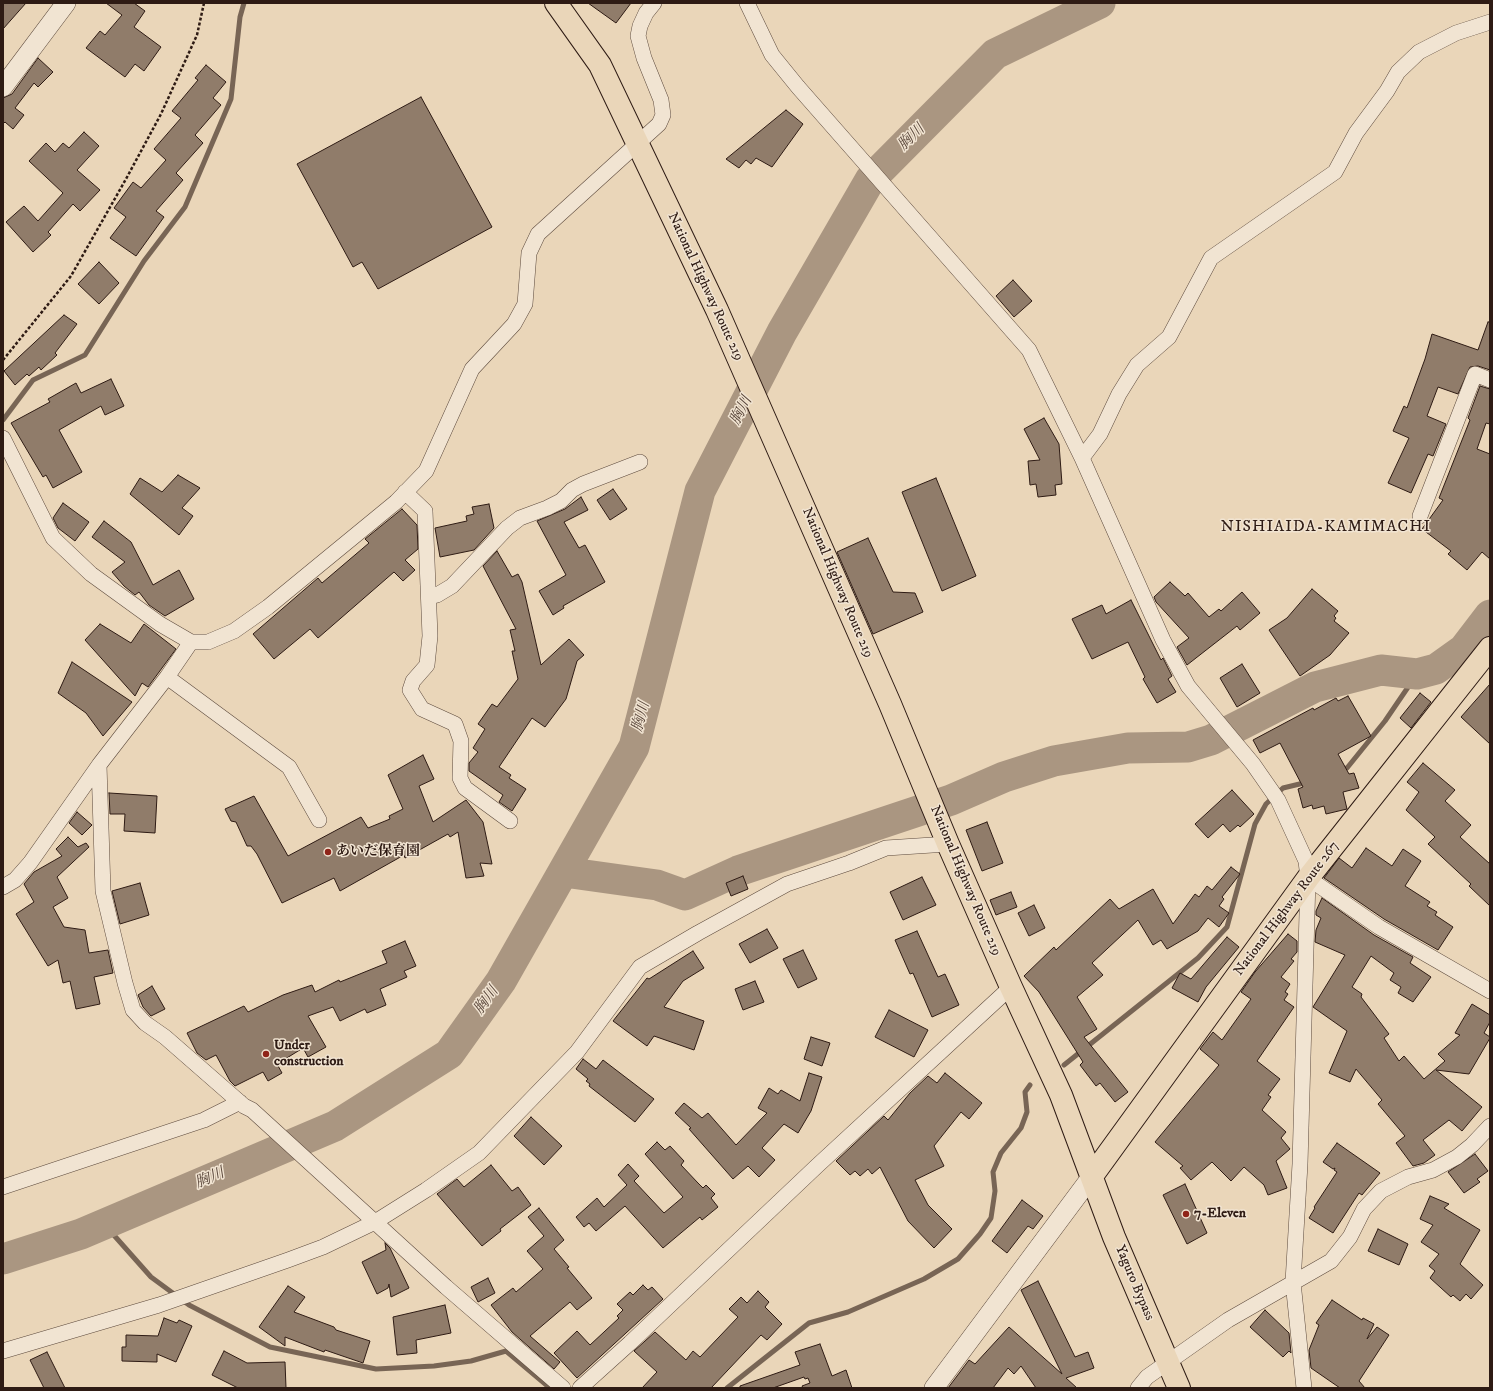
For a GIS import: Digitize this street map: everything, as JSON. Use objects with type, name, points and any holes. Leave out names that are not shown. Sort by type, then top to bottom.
[{"type":"highway","name":"National Highway Route 219","points":[[556,3],[600,65],[717,310],[807,513],[948,844],[1011,987],[1061,1095],[1092,1176]]},
{"type":"highway","name":"National Highway Route 267","points":[[1092,1176],[1308,878],[1490,648]]},
{"type":"highway","name":"Yaguro Bypass","points":[[1092,1176],[1114,1237],[1179,1388]]},
{"type":"street","points":[[3,87],[9,71],[66,3]]},
{"type":"street","points":[[3,438],[53,538],[91,574],[160,624],[191,642],[208,642],[234,631],[296,584],[405,492],[426,471],[472,369],[514,324],[525,304],[529,252],[538,234],[639,144],[659,124],[663,115],[661,100],[644,58],[638,36],[640,26],[646,13],[654,3]]},
{"type":"street","points":[[747,3],[772,55],[947,258],[1029,350],[1082,458],[1163,640],[1188,686],[1253,764],[1274,795],[1306,861],[1308,878],[1300,1164],[1293,1282],[1304,1388]]},
{"type":"street","points":[[1082,458],[1100,434],[1119,394],[1137,365],[1169,337],[1211,258],[1335,172],[1356,133],[1398,72],[1419,52],[1456,33],[1490,22]]},
{"type":"street","points":[[1420,516],[1475,374],[1490,380]]},
{"type":"street","points":[[429,597],[437,595],[452,586],[507,528],[520,518],[548,508],[561,501],[572,490],[583,484],[640,462]]},
{"type":"street","points":[[405,492],[425,511],[430,636],[427,665],[413,681],[410,690],[422,709],[455,724],[461,741],[460,778],[465,788],[510,821]]},
{"type":"street","points":[[3,886],[15,880],[30,863],[99,764],[167,677],[191,642]]},
{"type":"street","points":[[167,677],[289,767],[318,820]]},
{"type":"street","points":[[99,764],[103,891],[125,983],[134,1010],[145,1023],[165,1037],[195,1065],[246,1106],[370,1218],[563,1388]]},
{"type":"street","points":[[3,1351],[159,1305],[323,1247],[370,1218],[426,1190],[479,1153],[577,1052],[640,967],[787,884],[849,863],[886,848],[948,844]]},
{"type":"street","points":[[1308,878],[1379,928],[1490,991]]},
{"type":"street","points":[[580,1388],[1011,987]]},
{"type":"street","points":[[3,1187],[246,1106]]},
{"type":"street","points":[[1138,1388],[1147,1377],[1168,1361],[1228,1320],[1331,1261],[1350,1236],[1364,1209],[1381,1191],[1408,1177],[1432,1170],[1457,1157],[1472,1145],[1490,1126]]},
{"type":"street","points":[[934,1388],[1092,1176]]},
{"type":"path","points":[[3,360],[71,276],[126,179],[161,114],[197,35],[204,3]]},
{"type":"building","points":[[3,3],[26,3],[3,29]]},
{"type":"building","points":[[106,3],[134,3],[145,11],[134,27],[161,47],[144,71],[135,64],[125,77],[86,48],[100,31],[105,35],[122,15]]},
{"type":"building","points":[[588,3],[631,3],[616,23]]},
{"type":"building","points":[[38,58],[53,72],[38,87],[34,83],[15,108],[24,115],[13,129],[5,122],[3,124],[3,98],[12,94]]},
{"type":"building","points":[[206,65],[226,82],[213,98],[221,105],[195,135],[203,143],[176,173],[183,180],[156,211],[164,217],[136,256],[110,238],[126,217],[114,208],[133,182],[141,188],[166,160],[154,149],[181,118],[172,111],[198,80],[195,78]]},
{"type":"building","points":[[421,97],[492,227],[378,289],[362,262],[353,267],[297,164]]},
{"type":"building","points":[[786,110],[803,124],[772,167],[756,158],[751,164],[746,160],[739,168],[726,159]]},
{"type":"building","points":[[84,132],[99,146],[77,170],[100,190],[80,211],[73,204],[48,232],[51,235],[33,252],[6,222],[24,206],[38,221],[63,193],[29,161],[46,143],[55,152],[63,143],[69,148]]},
{"type":"building","points":[[99,262],[119,283],[99,304],[78,284]]},
{"type":"building","points":[[1013,280],[1032,301],[1014,317],[996,296]]},
{"type":"building","points":[[64,315],[77,324],[55,353],[57,355],[41,370],[39,367],[29,376],[27,374],[15,385],[4,371]]},
{"type":"building","points":[[1488,322],[1490,322],[1490,370],[1478,366],[1470,367],[1458,394],[1438,387],[1427,416],[1446,424],[1433,456],[1428,454],[1411,493],[1388,483],[1409,438],[1393,431],[1404,406],[1407,408],[1425,359],[1432,334],[1478,350]]},
{"type":"building","points":[[111,379],[124,406],[105,415],[101,406],[59,430],[82,472],[53,488],[46,475],[43,477],[11,423],[50,402],[48,399],[76,383],[81,393]]},
{"type":"building","points":[[1480,386],[1490,389],[1490,424],[1486,423],[1477,449],[1490,454],[1490,559],[1482,552],[1467,570],[1448,554],[1451,551],[1422,529],[1443,500],[1439,498],[1470,420],[1468,418]]},
{"type":"building","points":[[1044,418],[1059,444],[1062,484],[1055,485],[1056,495],[1038,497],[1036,484],[1030,485],[1028,461],[1040,460],[1024,429]]},
{"type":"building","points":[[178,475],[200,488],[182,508],[193,516],[179,535],[130,494],[140,478],[162,492]]},
{"type":"building","points":[[936,478],[976,576],[942,591],[902,492]]},
{"type":"building","points":[[613,489],[627,509],[610,520],[597,500]]},
{"type":"building","points":[[581,497],[588,510],[564,522],[579,548],[585,545],[605,582],[563,606],[564,608],[553,615],[539,591],[566,575],[537,521],[565,509]]},
{"type":"building","points":[[63,503],[89,522],[75,541],[58,528],[53,518]]},
{"type":"building","points":[[489,504],[494,528],[474,550],[440,557],[435,528],[467,521],[466,516],[474,514],[472,507]]},
{"type":"building","points":[[402,509],[417,525],[418,549],[405,560],[415,570],[403,581],[394,572],[318,638],[310,629],[274,659],[253,634],[318,578],[322,583],[369,543],[365,539]]},
{"type":"building","points":[[104,521],[131,542],[153,585],[179,570],[194,599],[165,616],[149,605],[139,592],[135,595],[124,586],[112,572],[125,562],[92,537]]},
{"type":"building","points":[[868,538],[893,592],[915,593],[923,612],[873,634],[837,552]]},
{"type":"building","points":[[497,551],[512,577],[518,574],[522,582],[541,665],[569,639],[584,655],[577,661],[566,699],[545,727],[532,718],[499,767],[511,775],[509,778],[526,789],[512,811],[499,802],[503,795],[469,771],[469,763],[478,752],[473,748],[485,729],[478,724],[492,704],[497,707],[518,679],[512,651],[515,651],[510,630],[516,629],[483,566]]},
{"type":"building","points":[[1170,582],[1185,596],[1188,593],[1209,617],[1219,609],[1221,611],[1242,592],[1260,613],[1240,630],[1237,626],[1187,665],[1177,647],[1189,638],[1156,602],[1154,597]]},
{"type":"building","points":[[1312,589],[1338,611],[1334,616],[1336,618],[1334,621],[1349,633],[1330,655],[1300,676],[1269,630],[1287,618]]},
{"type":"building","points":[[1131,600],[1161,660],[1163,658],[1172,676],[1168,679],[1176,692],[1157,703],[1143,679],[1145,677],[1128,642],[1092,659],[1072,619],[1102,605],[1106,614]]},
{"type":"building","points":[[100,624],[131,643],[144,624],[176,649],[148,687],[142,683],[135,696],[85,640]]},
{"type":"building","points":[[72,662],[132,702],[103,736],[86,713],[58,693]]},
{"type":"building","points":[[1242,664],[1260,693],[1237,707],[1220,678]]},
{"type":"building","points":[[1490,684],[1490,744],[1461,717]]},
{"type":"building","points":[[1420,693],[1431,702],[1411,728],[1400,718]]},
{"type":"building","points":[[1348,696],[1371,736],[1338,754],[1349,774],[1354,773],[1359,788],[1343,792],[1347,809],[1326,814],[1324,806],[1313,809],[1312,805],[1303,808],[1298,789],[1303,787],[1280,743],[1260,753],[1253,740],[1313,708],[1314,710],[1336,698],[1338,701]]},
{"type":"building","points":[[423,755],[434,779],[419,786],[433,822],[466,800],[483,822],[492,864],[480,863],[484,876],[466,878],[458,832],[450,837],[448,834],[405,858],[404,855],[340,891],[334,878],[282,903],[257,854],[251,846],[247,846],[236,822],[231,821],[225,809],[254,796],[288,856],[361,817],[368,828],[390,819],[389,816],[403,809],[388,775]]},
{"type":"building","points":[[1423,763],[1455,790],[1445,801],[1471,825],[1460,837],[1490,864],[1490,906],[1469,886],[1471,884],[1428,844],[1435,837],[1406,810],[1419,792],[1407,782]]},
{"type":"building","points":[[1232,790],[1254,814],[1240,827],[1238,825],[1230,832],[1223,824],[1208,838],[1195,824]]},
{"type":"building","points":[[109,793],[157,796],[155,833],[124,831],[125,814],[110,814]]},
{"type":"building","points":[[77,812],[92,825],[82,835],[69,823]]},
{"type":"building","points":[[987,822],[1003,863],[982,871],[966,830]]},
{"type":"building","points":[[68,837],[78,847],[86,843],[89,847],[57,877],[68,898],[53,907],[64,927],[85,930],[89,953],[108,950],[113,973],[94,977],[100,1004],[76,1009],[70,981],[63,983],[58,960],[48,966],[16,914],[34,902],[24,884],[34,872],[62,856],[56,849]]},
{"type":"building","points":[[1366,848],[1392,866],[1403,849],[1421,861],[1405,886],[1430,902],[1427,906],[1437,912],[1435,915],[1453,927],[1438,950],[1384,919],[1324,878],[1339,858],[1352,868]]},
{"type":"building","points":[[1231,867],[1240,874],[1222,897],[1224,899],[1219,906],[1229,913],[1219,927],[1208,918],[1198,931],[1167,949],[1161,940],[1153,945],[1138,920],[1092,963],[1103,975],[1077,997],[1097,1029],[1084,1037],[1128,1092],[1115,1102],[1100,1083],[1096,1086],[1080,1065],[1083,1062],[1039,992],[1024,976],[1054,947],[1056,950],[1110,899],[1119,909],[1153,889],[1173,924],[1195,894],[1199,897],[1207,886],[1212,890]]},
{"type":"building","points":[[743,876],[748,889],[731,896],[726,883]]},
{"type":"building","points":[[922,877],[936,905],[903,920],[890,892]]},
{"type":"building","points":[[140,883],[149,915],[120,924],[112,891]]},
{"type":"building","points":[[1011,892],[1017,907],[996,915],[990,900]]},
{"type":"building","points":[[1322,898],[1374,935],[1413,957],[1410,963],[1431,977],[1413,1002],[1398,993],[1401,987],[1390,980],[1394,973],[1371,956],[1352,987],[1362,994],[1361,997],[1389,1034],[1384,1038],[1399,1061],[1404,1056],[1424,1079],[1445,1061],[1438,1054],[1460,1035],[1455,1033],[1472,1004],[1490,1015],[1490,1022],[1484,1033],[1490,1038],[1469,1074],[1436,1070],[1482,1107],[1462,1131],[1449,1120],[1423,1140],[1435,1155],[1424,1163],[1413,1166],[1396,1143],[1405,1136],[1378,1104],[1382,1100],[1356,1069],[1350,1082],[1329,1073],[1347,1031],[1313,1007],[1345,955],[1315,942],[1316,930],[1321,918],[1316,915],[1316,911]]},
{"type":"building","points":[[1034,905],[1045,928],[1029,936],[1018,913]]},
{"type":"building","points":[[767,929],[778,948],[750,963],[739,944]]},
{"type":"building","points":[[917,931],[938,977],[945,974],[959,1005],[932,1017],[913,973],[910,974],[895,940]]},
{"type":"building","points":[[1288,934],[1297,941],[1297,952],[1291,959],[1294,961],[1281,977],[1290,984],[1285,992],[1288,994],[1284,1000],[1294,1007],[1257,1061],[1280,1079],[1268,1095],[1271,1097],[1262,1110],[1286,1132],[1281,1138],[1290,1149],[1276,1161],[1287,1188],[1268,1195],[1264,1185],[1244,1167],[1231,1181],[1212,1162],[1191,1180],[1180,1168],[1183,1166],[1155,1142],[1219,1065],[1200,1049],[1213,1032],[1222,1040],[1251,999],[1241,992],[1255,972]]},
{"type":"building","points":[[1227,937],[1239,947],[1206,987],[1198,1002],[1172,988],[1180,973],[1191,979]]},
{"type":"building","points":[[405,941],[416,966],[404,971],[407,977],[380,989],[386,1005],[367,1013],[365,1009],[340,1021],[333,1007],[308,1016],[326,1047],[308,1057],[303,1048],[277,1064],[282,1073],[268,1081],[263,1072],[235,1086],[230,1081],[216,1055],[206,1060],[197,1053],[187,1033],[244,1006],[248,1012],[283,995],[312,985],[315,992],[339,980],[340,982],[387,963],[382,951]]},
{"type":"building","points":[[803,950],[817,979],[798,988],[783,959]]},
{"type":"building","points":[[693,951],[704,968],[683,981],[664,1007],[704,1021],[694,1050],[654,1036],[647,1046],[613,1021],[647,978],[649,979]]},
{"type":"building","points":[[755,981],[764,1002],[743,1010],[735,989]]},
{"type":"building","points":[[152,986],[165,1009],[151,1016],[143,1007],[138,995]]},
{"type":"building","points":[[889,1010],[928,1030],[914,1057],[875,1037]]},
{"type":"building","points":[[811,1037],[830,1043],[822,1066],[804,1059]]},
{"type":"building","points":[[583,1059],[596,1069],[603,1060],[654,1099],[635,1122],[589,1086],[590,1084],[586,1081],[588,1079],[576,1069]]},
{"type":"building","points":[[809,1073],[822,1077],[811,1111],[798,1133],[784,1124],[762,1148],[775,1160],[759,1177],[748,1166],[733,1179],[689,1129],[691,1128],[675,1113],[684,1103],[702,1118],[708,1113],[736,1145],[767,1113],[758,1108],[769,1088],[778,1094],[781,1090],[800,1101]]},
{"type":"building","points":[[945,1073],[982,1103],[969,1119],[961,1112],[934,1146],[944,1166],[915,1180],[928,1205],[952,1229],[934,1248],[908,1221],[880,1167],[872,1174],[868,1169],[860,1176],[855,1171],[850,1175],[836,1161],[884,1116],[888,1120],[910,1093],[928,1076],[937,1083]]},
{"type":"building","points":[[531,1117],[562,1146],[544,1165],[514,1136]]},
{"type":"building","points":[[657,1142],[665,1150],[670,1146],[684,1161],[681,1165],[703,1188],[706,1185],[715,1194],[711,1198],[718,1207],[702,1220],[700,1217],[663,1248],[625,1206],[596,1231],[589,1223],[584,1227],[576,1217],[597,1198],[604,1207],[627,1185],[618,1175],[628,1164],[639,1176],[634,1181],[664,1213],[683,1197],[645,1154]]},
{"type":"building","points":[[1337,1143],[1380,1173],[1362,1195],[1359,1193],[1333,1233],[1309,1218],[1315,1208],[1314,1207],[1337,1172],[1334,1170],[1335,1168],[1333,1169],[1323,1162]]},
{"type":"building","points":[[1475,1154],[1488,1171],[1477,1179],[1480,1182],[1464,1193],[1448,1172]]},
{"type":"building","points":[[491,1165],[512,1191],[518,1187],[531,1205],[500,1229],[501,1231],[482,1246],[437,1194],[457,1179],[464,1187]]},
{"type":"building","name":"7-Eleven","points":[[1185,1184],[1207,1233],[1187,1244],[1163,1195]]},
{"type":"building","points":[[1430,1196],[1449,1204],[1444,1208],[1480,1230],[1460,1264],[1483,1285],[1471,1299],[1466,1294],[1460,1301],[1453,1295],[1451,1297],[1430,1278],[1435,1271],[1429,1266],[1439,1254],[1421,1242],[1433,1225],[1420,1219]]},
{"type":"building","points":[[1022,1200],[1043,1216],[1033,1229],[1028,1226],[1007,1253],[992,1241]]},
{"type":"building","points":[[539,1208],[564,1240],[554,1249],[569,1267],[567,1268],[592,1298],[577,1310],[570,1302],[530,1336],[560,1362],[554,1369],[512,1332],[491,1305],[513,1288],[516,1292],[543,1269],[527,1251],[544,1236],[528,1217]]},
{"type":"building","points":[[1378,1229],[1408,1244],[1399,1265],[1368,1251]]},
{"type":"building","points":[[385,1243],[390,1248],[409,1288],[391,1297],[389,1284],[388,1288],[377,1294],[362,1262],[386,1250]]},
{"type":"building","points":[[488,1278],[495,1293],[478,1302],[471,1287]]},
{"type":"building","points":[[1038,1281],[1075,1357],[1088,1352],[1094,1368],[1066,1378],[1077,1388],[1036,1388],[1021,1366],[1014,1374],[1008,1368],[993,1388],[948,1388],[969,1360],[975,1364],[1009,1327],[1062,1374],[1021,1290]]},
{"type":"building","points":[[643,1285],[648,1290],[652,1287],[663,1299],[577,1378],[554,1353],[577,1331],[590,1345],[619,1318],[617,1316],[623,1310],[617,1304],[630,1292],[633,1295]]},
{"type":"building","points":[[288,1286],[305,1297],[294,1312],[334,1327],[336,1330],[370,1341],[363,1363],[325,1350],[324,1352],[285,1337],[285,1346],[259,1327]]},
{"type":"building","points":[[758,1291],[769,1302],[765,1307],[782,1324],[767,1340],[761,1335],[711,1388],[642,1388],[657,1372],[634,1351],[655,1332],[686,1360],[693,1351],[700,1357],[738,1317],[729,1309],[741,1297],[747,1303]]},
{"type":"building","points":[[1332,1300],[1362,1320],[1363,1318],[1374,1324],[1367,1339],[1377,1327],[1389,1335],[1359,1381],[1365,1388],[1340,1388],[1311,1368],[1309,1350],[1319,1325],[1316,1323]]},
{"type":"building","points":[[445,1305],[451,1333],[416,1340],[417,1353],[397,1355],[393,1317]]},
{"type":"building","points":[[1265,1310],[1289,1333],[1291,1353],[1289,1351],[1283,1357],[1250,1327]]},
{"type":"building","points":[[164,1318],[177,1323],[179,1320],[192,1326],[176,1362],[157,1354],[157,1362],[122,1361],[122,1347],[126,1347],[126,1335],[158,1336]]},
{"type":"building","points":[[820,1344],[832,1376],[846,1370],[852,1388],[803,1388],[802,1386],[810,1383],[808,1378],[805,1379],[804,1377],[773,1388],[740,1388],[740,1386],[800,1365],[795,1352]]},
{"type":"building","points":[[224,1351],[247,1363],[285,1362],[286,1388],[238,1388],[212,1375]]},
{"type":"building","points":[[47,1352],[65,1388],[44,1388],[30,1360]]},
{"type":"waterway","points":[[3,420],[33,380],[85,355],[144,261],[185,207],[231,99],[240,17],[244,3]]},
{"type":"waterway","name":"胸川","points":[[3,1259],[81,1234],[335,1126],[449,1054],[501,981],[634,747],[700,491],[782,332],[870,180],[995,54],[1100,3]]},
{"type":"waterway","points":[[564,872],[657,885],[685,895],[738,871],[951,800],[1004,777],[1054,761],[1128,748],[1188,747],[1211,740],[1315,687],[1381,670],[1417,674],[1436,669],[1464,649],[1490,615]]},
{"type":"waterway","points":[[1340,770],[1347,768],[1385,721],[1417,674]]},
{"type":"waterway","points":[[1064,1065],[1198,958],[1227,927],[1255,824],[1266,804],[1283,788],[1308,782]]},
{"type":"waterway","points":[[727,1388],[809,1323],[848,1312],[924,1279],[958,1259],[980,1234],[991,1218],[995,1191],[993,1172],[1001,1153],[1021,1128],[1027,1112],[1025,1092],[1030,1085]]},
{"type":"waterway","points":[[104,1224],[151,1277],[189,1305],[270,1347],[376,1369],[434,1366],[471,1361],[506,1351],[550,1388]]},
{"type":"place","name":"あいだ保育園","points":[[328,852]]},
{"type":"place","name":"Under construction","points":[[266,1054]]},
{"type":"place","name":"7-Eleven","points":[[1186,1214]]},
{"type":"district","name":"NISHIAIDA-KAMIMACHI","points":[[1326,528]]}]
